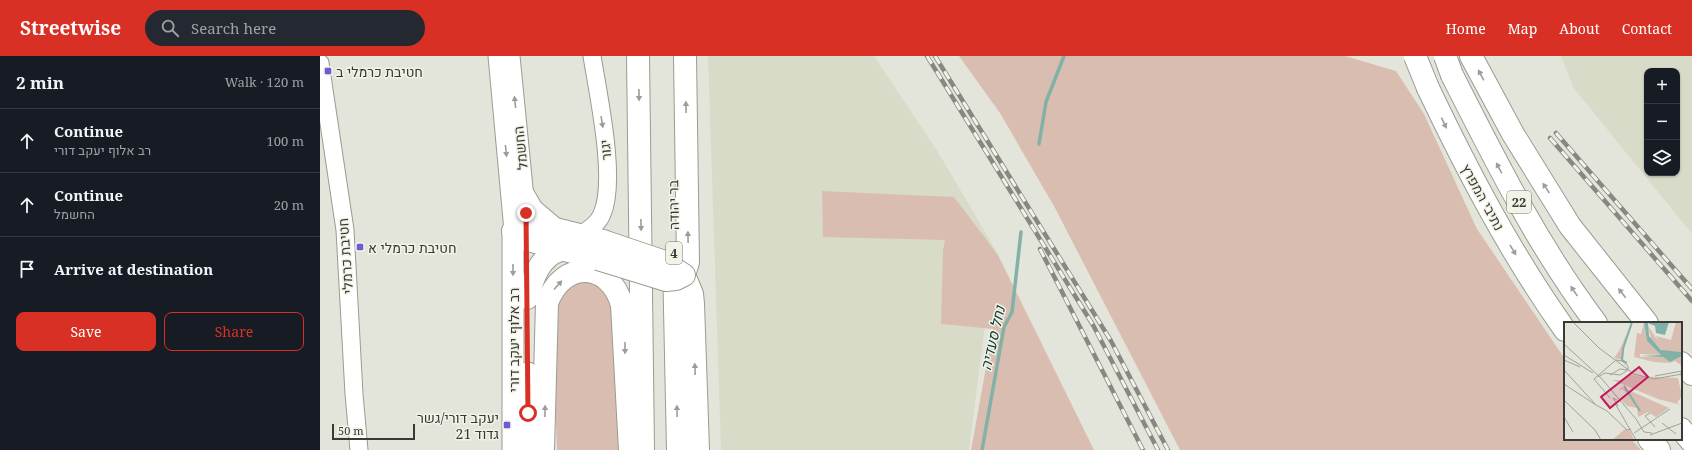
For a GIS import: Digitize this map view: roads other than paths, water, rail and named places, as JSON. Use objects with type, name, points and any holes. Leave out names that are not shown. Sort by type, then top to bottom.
[{"type":"highway","points":[[638,56],[643,450]]},
{"type":"highway","name":"בר יהודה","points":[[672,56],[678,450]]},
{"type":"highway","points":[[684,275],[688,262],[685,56]]},
{"type":"highway","points":[[1415,56],[1428,88]]},
{"type":"highway","name":"נתיבי המפרץ","points":[[1418,56],[1428,88],[1470,174],[1495,220],[1537,290],[1564,329]]},
{"type":"highway","points":[[1471,56],[1513,134],[1570,226],[1646,322]]},
{"type":"highway","name":"נתיבי המפרץ","points":[[1448,65],[1500,169],[1546,251],[1595,322]]},
{"type":"highway","points":[[524,196],[532,210],[553,228]]},
{"type":"highway","points":[[522,231],[553,228],[580,235],[601,250]]},
{"type":"highway","points":[[522,231],[560,250]]},
{"type":"highway","points":[[527,298],[532,279],[540,265],[551,254],[560,250],[601,250],[662,260],[684,275],[690,290],[693,304],[698,450]]},
{"type":"highway","points":[[543,450],[547,303],[558,284],[566,277],[581,270],[596,272],[611,282],[619,294],[622,305],[630,450]]},
{"type":"highway","points":[[1682,364],[1692,374]]},
{"type":"highway","points":[[1682,430],[1692,442]]},
{"type":"highway","points":[[1650,440],[1659,450]]},
{"type":"main road","name":"רב אלוף יעקב דורי","points":[[522,231],[527,298],[529,450]]},
{"type":"main road","name":"רב אלוף יעקב דורי","points":[[513,450],[522,231]]},
{"type":"street","name":"החשמל","points":[[497,56],[522,231]]},
{"type":"street","name":"החשמל","points":[[511,56],[524,196],[522,231]]},
{"type":"street","name":"יגור","points":[[580,235],[596,224],[602,215],[606,196],[607,178],[603,130],[592,56]]},
{"type":"street","name":"חטיבת כרמלי","points":[[320,64],[345,230],[354,394],[359,450]]},
{"type":"waterway","name":"נחל סעדיה","points":[[1039,144],[1046,102],[1064,56]]},
{"type":"waterway","name":"נחל סעדיה","points":[[982,450],[1004,327],[1012,312],[1021,232]]},
{"type":"railway","points":[[927,56],[1093,325],[1158,450]]},
{"type":"railway","points":[[935,56],[1111,341],[1168,450]]},
{"type":"railway","points":[[1556,133],[1692,289]]},
{"type":"railway","points":[[1550,138],[1692,301]]},
{"type":"railway","points":[[1040,249],[1143,450]]},
{"type":"place","name":"חטיבת כרמלי ב","points":[[328,71]]},
{"type":"place","name":"חטיבת כרמלי א","points":[[360,247]]},
{"type":"place","name":"יעקב דורי/גשר גדוד 21","points":[[507,425]]}]
